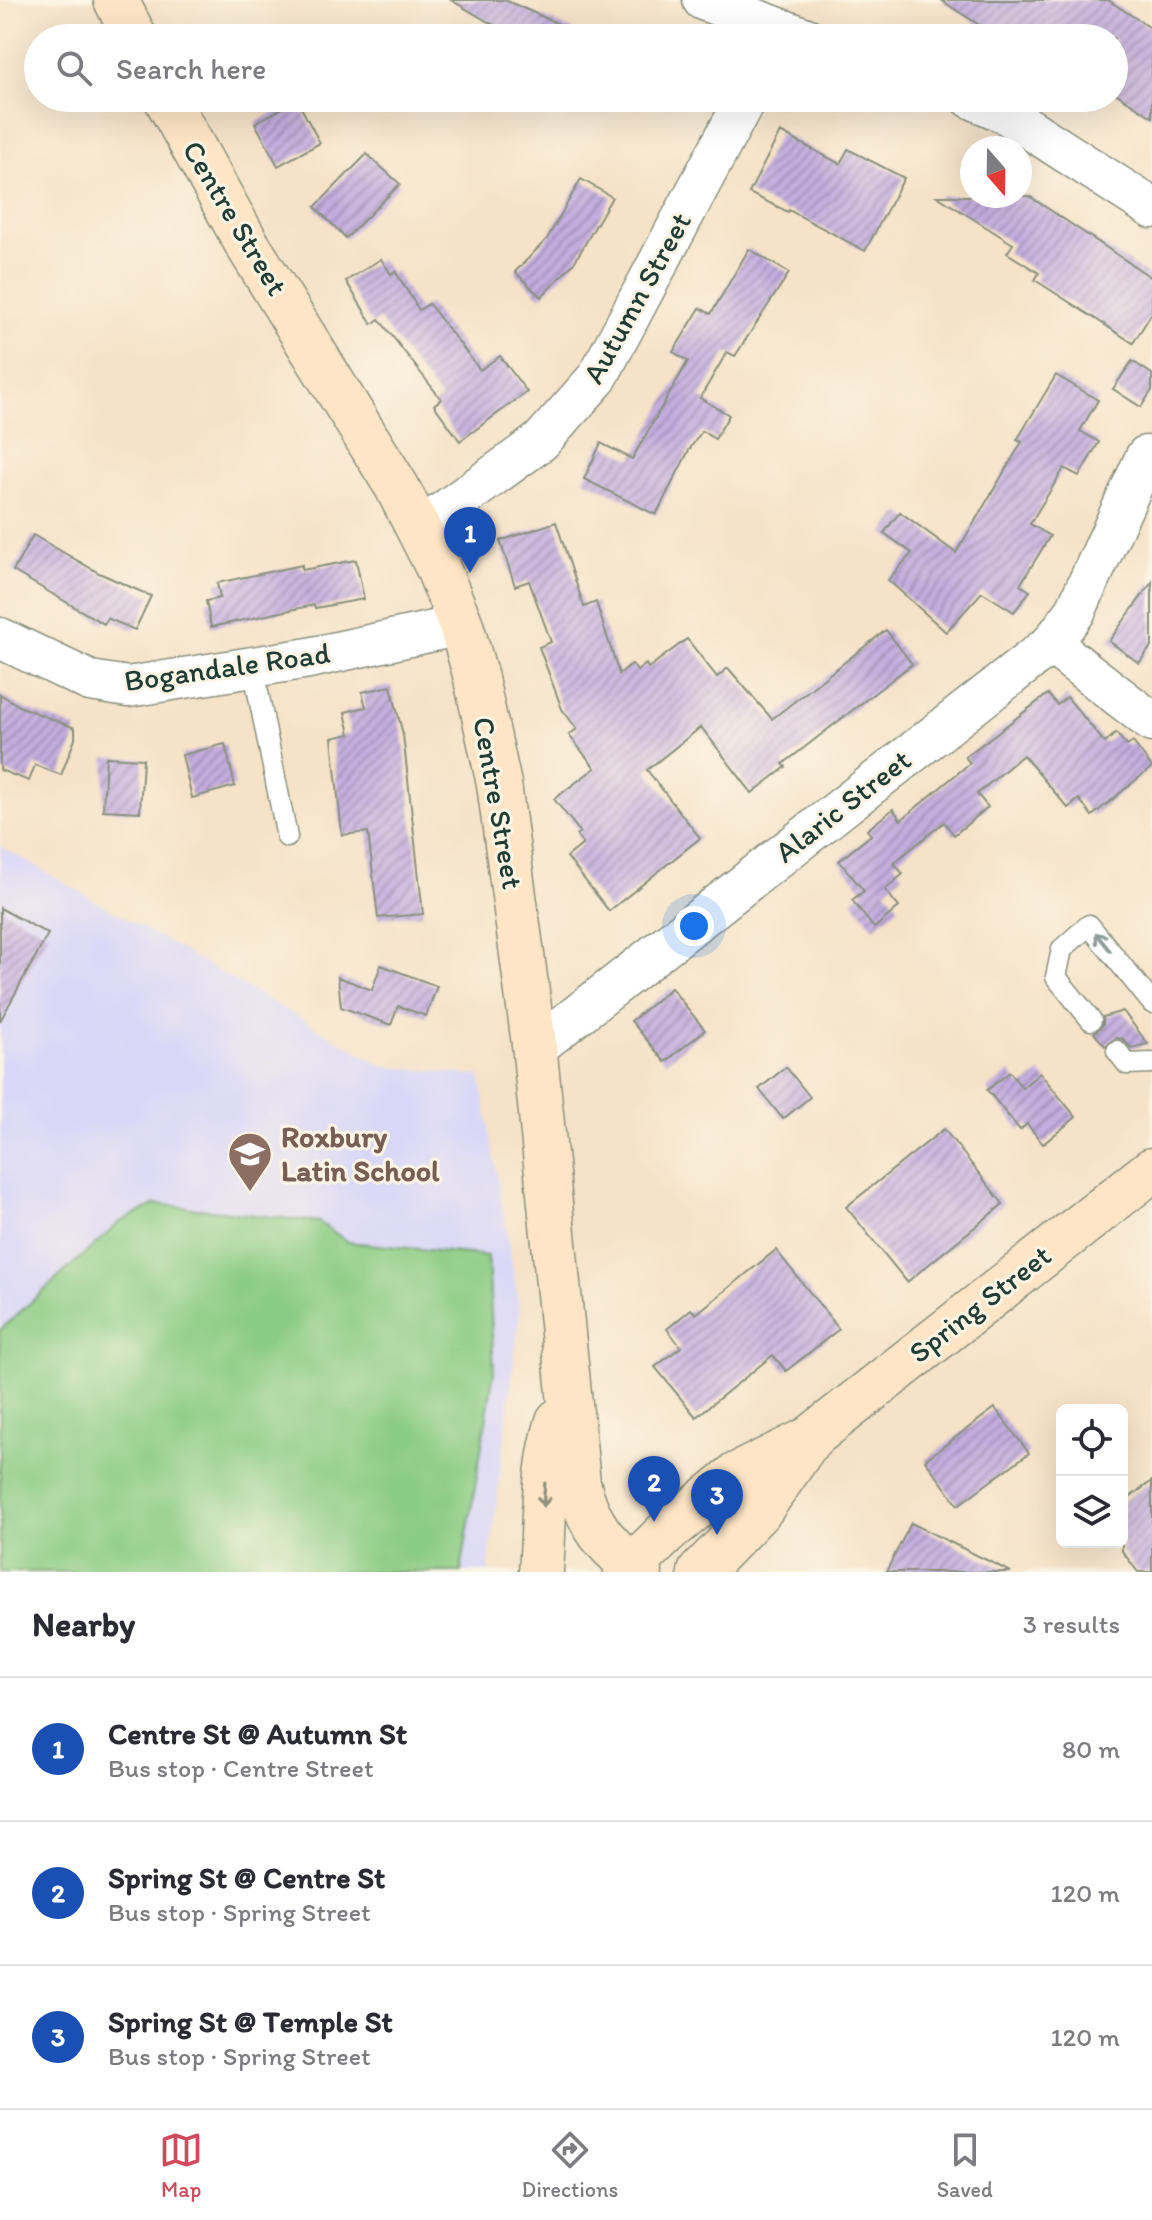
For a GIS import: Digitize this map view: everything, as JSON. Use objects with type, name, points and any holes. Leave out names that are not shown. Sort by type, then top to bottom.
[{"type":"main road","points":[[116,0],[128,24]]},
{"type":"main road","name":"Centre Street","points":[[174,112],[247,244],[357,418],[420,529],[461,625],[499,784],[535,1048],[574,1461],[590,1523],[633,1570]]},
{"type":"main road","name":"Spring Street","points":[[633,1570],[669,1530],[736,1475],[809,1439],[1152,1170]]},
{"type":"main road","points":[[541,1572],[548,1453],[568,1392]]},
{"type":"main road","name":"Spring Street","points":[[700,1572],[761,1509],[809,1439]]},
{"type":"street","points":[[703,0],[762,24]]},
{"type":"street","name":"Autumn Street","points":[[420,529],[541,441],[597,378],[739,112]]},
{"type":"street","points":[[1003,112],[1152,208]]},
{"type":"street","name":"Alaric Street","points":[[535,1048],[1051,644],[1075,612],[1146,456]]},
{"type":"street","name":"Bogandale Road","points":[[0,638],[90,681],[128,687],[309,658],[461,625]]},
{"type":"street","points":[[1051,644],[1152,722]]},
{"type":"lane","points":[[253,667],[287,837]]},
{"type":"lane","points":[[1091,1020],[1056,977],[1062,949],[1089,925],[1152,1003]]},
{"type":"lane","points":[[1117,1051],[1127,1064],[1152,1063]]},
{"type":"shaded area","name":"Roxbury Latin School","points":[[0,846],[383,1066],[480,1076],[520,1311],[488,1572],[0,1572]]},
{"type":"green space","points":[[156,1204],[319,1222],[348,1242],[488,1256],[494,1372],[461,1572],[0,1572],[0,1330],[120,1222]]},
{"type":"building","points":[[451,0],[505,0],[559,24],[492,24]]},
{"type":"building","points":[[941,0],[1108,0],[1152,29],[1152,117],[1128,101],[1128,24],[978,24]]},
{"type":"building","points":[[275,112],[303,112],[320,143],[278,166],[255,123]]},
{"type":"building","points":[[780,132],[840,164],[848,149],[904,178],[865,251],[789,210],[749,193]]},
{"type":"building","points":[[367,154],[400,184],[346,238],[315,207]]},
{"type":"building","points":[[581,179],[612,197],[574,263],[541,297],[515,272],[547,239]]},
{"type":"building","points":[[937,196],[960,196],[960,208],[1032,208],[1032,198],[1152,278],[1152,313],[1133,343],[1035,280],[1039,273],[1007,253],[1013,244]]},
{"type":"building","points":[[749,249],[789,273],[735,356],[727,352],[700,398],[729,415],[715,439],[702,431],[656,515],[584,479],[601,443],[632,459],[688,361],[673,352],[700,308],[711,314]]},
{"type":"building","points":[[381,259],[391,274],[395,271],[419,310],[429,304],[480,370],[500,356],[527,392],[460,441],[434,405],[441,399],[379,319],[372,324],[346,281]]},
{"type":"building","points":[[1132,361],[1152,374],[1152,390],[1141,407],[1113,389]]},
{"type":"building","points":[[1056,375],[1098,400],[1080,431],[1099,442],[1079,476],[1064,468],[1030,524],[1050,536],[1020,585],[1030,591],[1014,612],[982,592],[946,632],[888,580],[912,553],[884,533],[900,512],[956,553],[1022,442],[1017,440]]},
{"type":"building","points":[[556,522],[584,607],[596,602],[619,674],[632,664],[637,671],[646,664],[648,668],[687,639],[717,677],[728,668],[772,719],[886,630],[912,664],[783,764],[786,767],[752,793],[701,727],[647,770],[700,838],[609,911],[567,857],[583,844],[576,835],[580,832],[554,799],[595,768],[569,735],[577,729],[562,709],[539,647],[551,642],[529,581],[515,586],[500,541]]},
{"type":"building","points":[[33,535],[99,573],[151,596],[135,630],[107,618],[104,624],[13,571]]},
{"type":"building","points":[[356,560],[364,599],[315,608],[314,605],[211,627],[206,601],[220,598],[217,583],[302,565],[302,570]]},
{"type":"building","points":[[1152,582],[1152,645],[1139,663],[1109,641]]},
{"type":"building","points":[[391,686],[403,735],[423,914],[378,918],[368,832],[342,835],[332,738],[350,734],[345,712],[366,707],[362,692]]},
{"type":"building","points":[[0,694],[21,707],[75,728],[75,739],[61,775],[35,765],[29,781],[0,770]]},
{"type":"building","points":[[1048,694],[1057,705],[1067,697],[1105,743],[1116,733],[1127,746],[1133,742],[1152,767],[1092,816],[1079,799],[1068,808],[1023,755],[977,794],[988,807],[954,835],[944,822],[894,863],[903,874],[885,890],[899,907],[874,928],[852,900],[864,891],[839,861],[871,835],[867,830],[893,809],[901,820],[970,763],[965,757]]},
{"type":"building","points":[[225,744],[235,786],[192,798],[182,755]]},
{"type":"building","points":[[106,757],[143,759],[140,812],[103,810]]},
{"type":"building","points":[[0,908],[48,934],[0,1021]]},
{"type":"building","points":[[381,965],[437,986],[426,1016],[398,1006],[391,1025],[341,1007],[338,977],[372,990]]},
{"type":"building","points":[[671,988],[705,1030],[665,1062],[631,1021]]},
{"type":"building","points":[[1123,1011],[1148,1044],[1131,1048],[1123,1039],[1116,1038],[1105,1046],[1094,1033],[1103,1025],[1103,1017]]},
{"type":"building","points":[[786,1067],[810,1097],[783,1119],[759,1089]]},
{"type":"building","points":[[1010,1072],[1022,1088],[1040,1073],[1076,1117],[1043,1144],[1027,1124],[1020,1130],[987,1090]]},
{"type":"building","points":[[944,1129],[1003,1204],[907,1282],[846,1207]]},
{"type":"building","points":[[776,1250],[839,1329],[786,1371],[773,1355],[696,1417],[655,1367],[681,1347],[667,1329],[691,1309],[696,1314]]},
{"type":"building","points":[[995,1408],[1029,1453],[958,1505],[925,1460]]},
{"type":"building","points":[[1152,1481],[1152,1572],[1138,1572],[1122,1551],[1122,1548],[1128,1548],[1128,1499]]},
{"type":"building","points":[[911,1523],[1011,1572],[886,1572]]},
{"type":"place","name":"Centre St @ Autumn St","points":[[470,573]]},
{"type":"place","name":"Roxbury Latin School","points":[[250,1193]]},
{"type":"place","name":"Spring St @ Centre St","points":[[654,1522]]},
{"type":"place","name":"Spring St @ Temple St","points":[[717,1535]]}]
